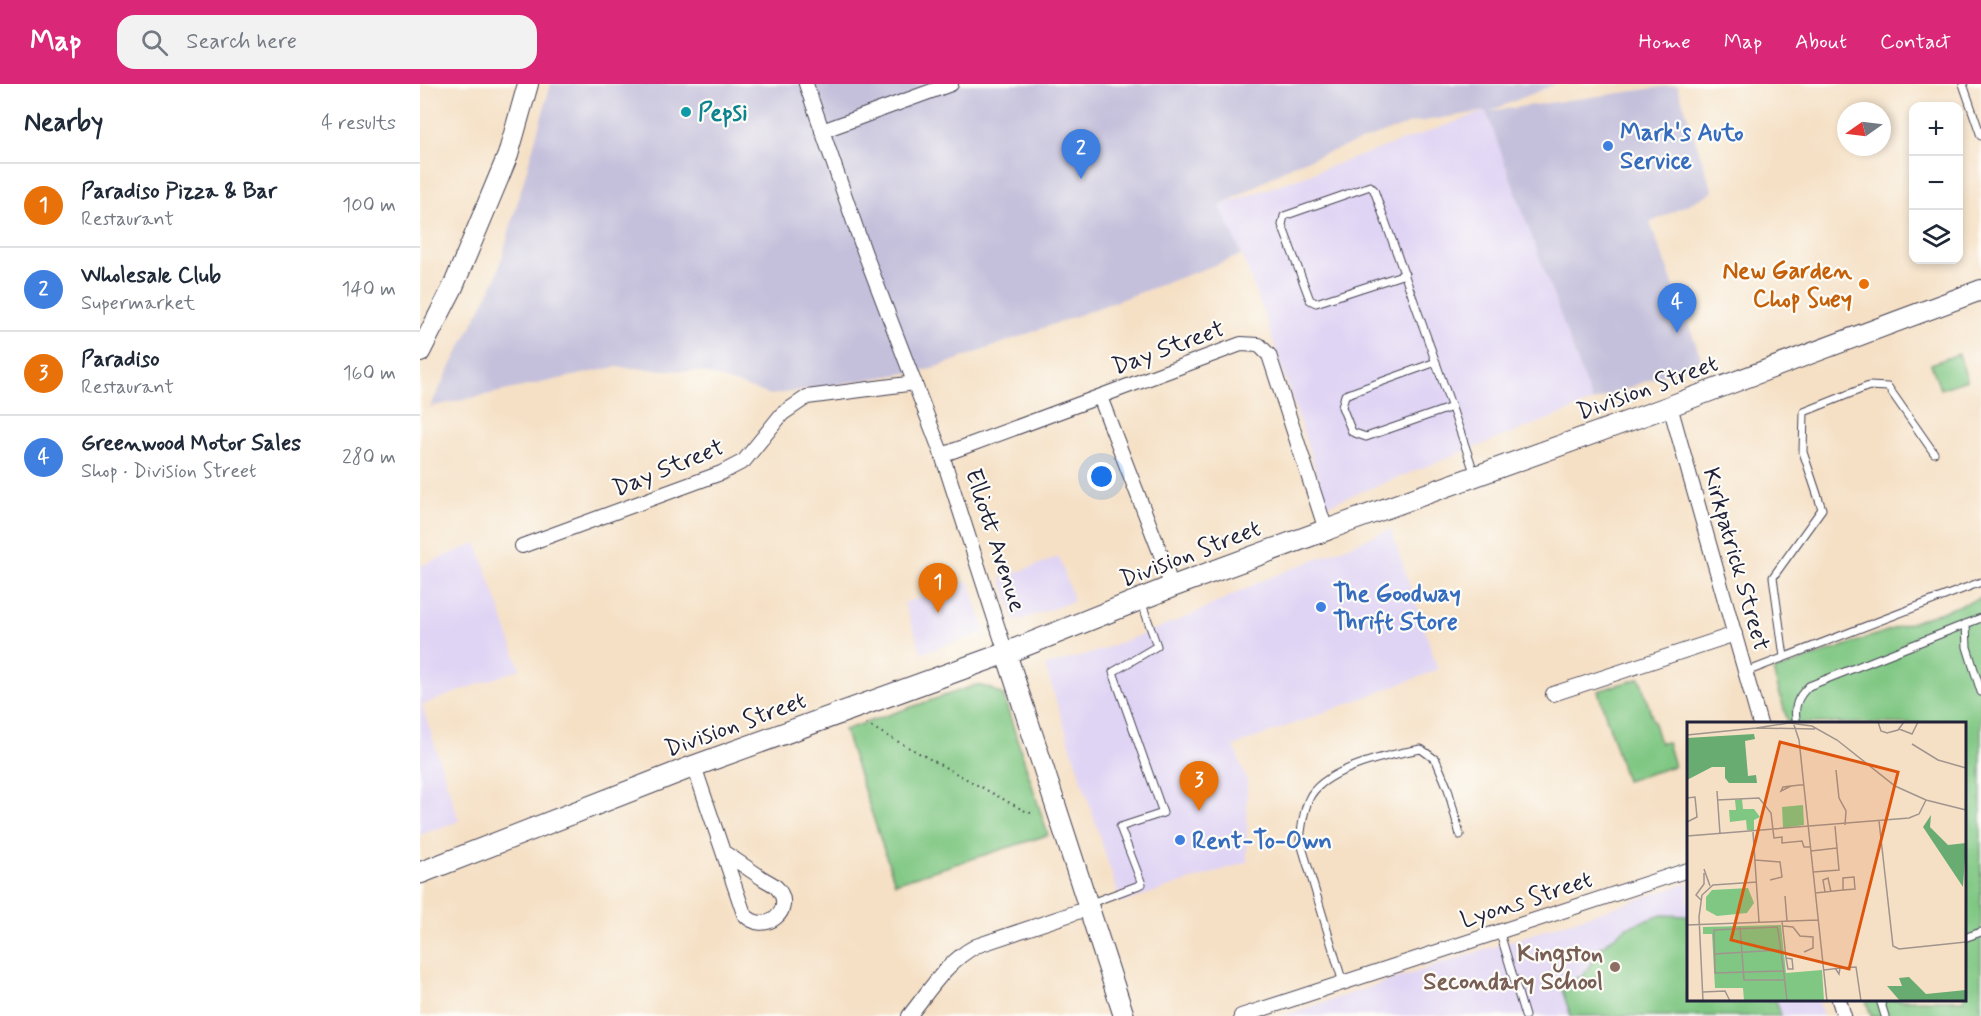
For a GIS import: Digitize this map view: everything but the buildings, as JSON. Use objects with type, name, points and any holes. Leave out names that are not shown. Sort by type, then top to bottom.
[{"type":"main road","points":[[420,352],[453,287],[508,155],[528,84]]},
{"type":"main road","name":"Division Street","points":[[420,873],[694,766],[1006,653],[1171,587],[1670,406],[1981,290]]},
{"type":"main road","name":"Elliott Avenue","points":[[1006,653],[1124,1016]]},
{"type":"street","name":"Elliott Avenue","points":[[806,84],[864,251],[942,455],[1006,653]]},
{"type":"street","points":[[822,131],[951,84]]},
{"type":"street","name":"Day Street","points":[[942,455],[1241,344],[1258,345],[1269,355],[1326,530]]},
{"type":"street","name":"Day Street","points":[[522,546],[721,473],[744,461],[782,414],[807,397],[915,383]]},
{"type":"street","points":[[1100,396],[1165,565],[1171,587]]},
{"type":"street","name":"Kirkpatrick Street","points":[[1670,406],[1760,722]]},
{"type":"street","points":[[1553,694],[1735,634]]},
{"type":"street","points":[[694,766],[723,852],[744,914],[750,921],[760,923],[778,917],[783,909],[783,900],[778,888],[723,852]]},
{"type":"street","name":"Lyons Street","points":[[1241,1016],[1499,930],[1687,871]]},
{"type":"street","points":[[909,1016],[963,953],[976,946],[1088,906]]},
{"type":"street","points":[[1840,1001],[1844,1016]]},
{"type":"lane","points":[[1964,84],[1981,136]]},
{"type":"lane","points":[[1405,274],[1316,303],[1310,300],[1282,225],[1284,216],[1370,186],[1374,190],[1405,274],[1475,475]]},
{"type":"lane","points":[[1436,362],[1345,395],[1342,407],[1352,432],[1366,437],[1452,407]]},
{"type":"lane","points":[[1784,657],[1773,577],[1822,509],[1803,453],[1804,412],[1869,386],[1888,387],[1934,453]]},
{"type":"lane","points":[[1746,672],[1981,582]]},
{"type":"lane","points":[[1088,906],[1142,884],[1120,827],[1163,813],[1113,672],[1157,646],[1140,599]]},
{"type":"lane","points":[[1797,722],[1795,707],[1799,695],[1809,686],[1981,618]]},
{"type":"lane","points":[[1966,624],[1967,647],[1981,692]]},
{"type":"lane","points":[[1343,983],[1300,840],[1311,795],[1324,780],[1389,754],[1421,749],[1436,760],[1448,789],[1460,835]]},
{"type":"lane","points":[[1499,930],[1525,1016]]},
{"type":"lane","points":[[1966,938],[1981,932]]},
{"type":"lane","points":[[1881,1001],[1885,1016]]},
{"type":"path","points":[[866,724],[1023,810],[1033,813]]},
{"type":"shaded area","points":[[551,84],[1556,84],[1490,111],[1677,85],[1713,192],[1650,223],[1702,360],[1592,402],[1486,111],[1411,123],[1293,165],[1220,206],[1242,255],[932,369],[771,395],[701,372],[615,367],[430,407],[496,278]]},
{"type":"shaded area","points":[[1486,111],[1592,402],[1327,505],[1268,325],[1242,255],[1219,206]]},
{"type":"shaded area","points":[[1391,529],[1438,670],[1234,746],[1247,781],[1247,862],[1121,903],[1045,666],[1093,653],[1187,617],[1264,580]]},
{"type":"shaded area","points":[[477,543],[520,669],[422,705],[459,821],[420,835],[420,566]]},
{"type":"shaded area","points":[[1059,557],[1074,601],[1015,622],[1001,578]]},
{"type":"shaded area","points":[[969,581],[985,632],[922,653],[904,603]]},
{"type":"shaded area","name":"Kingston Secondary School","points":[[1687,883],[1687,1001],[1818,1001],[1823,1016],[1282,1016]]},
{"type":"green space","points":[[1959,354],[1967,380],[1940,389],[1931,364]]},
{"type":"green space","points":[[1981,598],[1981,1016],[1871,1016],[1866,1001],[1966,1001],[1966,722],[1788,722],[1773,671]]},
{"type":"green space","points":[[1640,678],[1660,743],[1667,742],[1674,766],[1626,781],[1598,691]]},
{"type":"green space","points":[[976,685],[990,688],[1003,695],[1048,835],[895,883],[844,730]]},
{"type":"green space","name":"Kingston Secondary School","points":[[1662,915],[1687,916],[1687,1001],[1776,1001],[1781,1016],[1571,1016],[1560,984],[1583,976],[1601,947],[1627,927]]},
{"type":"place","name":"Pepsi","points":[[686,112]]},
{"type":"place","name":"Mark's Auto Service","points":[[1608,146]]},
{"type":"place","name":"Wholesale Club","points":[[1081,179]]},
{"type":"place","name":"New Garden Chop Suey","points":[[1864,284]]},
{"type":"place","name":"Greenwood Motor Sales","points":[[1677,333]]},
{"type":"place","name":"The Goodway Thrift Store","points":[[1321,607]]},
{"type":"place","name":"Paradiso Pizza & Bar","points":[[938,613]]},
{"type":"place","name":"Paradiso","points":[[1199,811]]},
{"type":"place","name":"Rent-To-Own","points":[[1180,840]]},
{"type":"place","name":"Kingston Secondary School","points":[[1615,967]]}]
